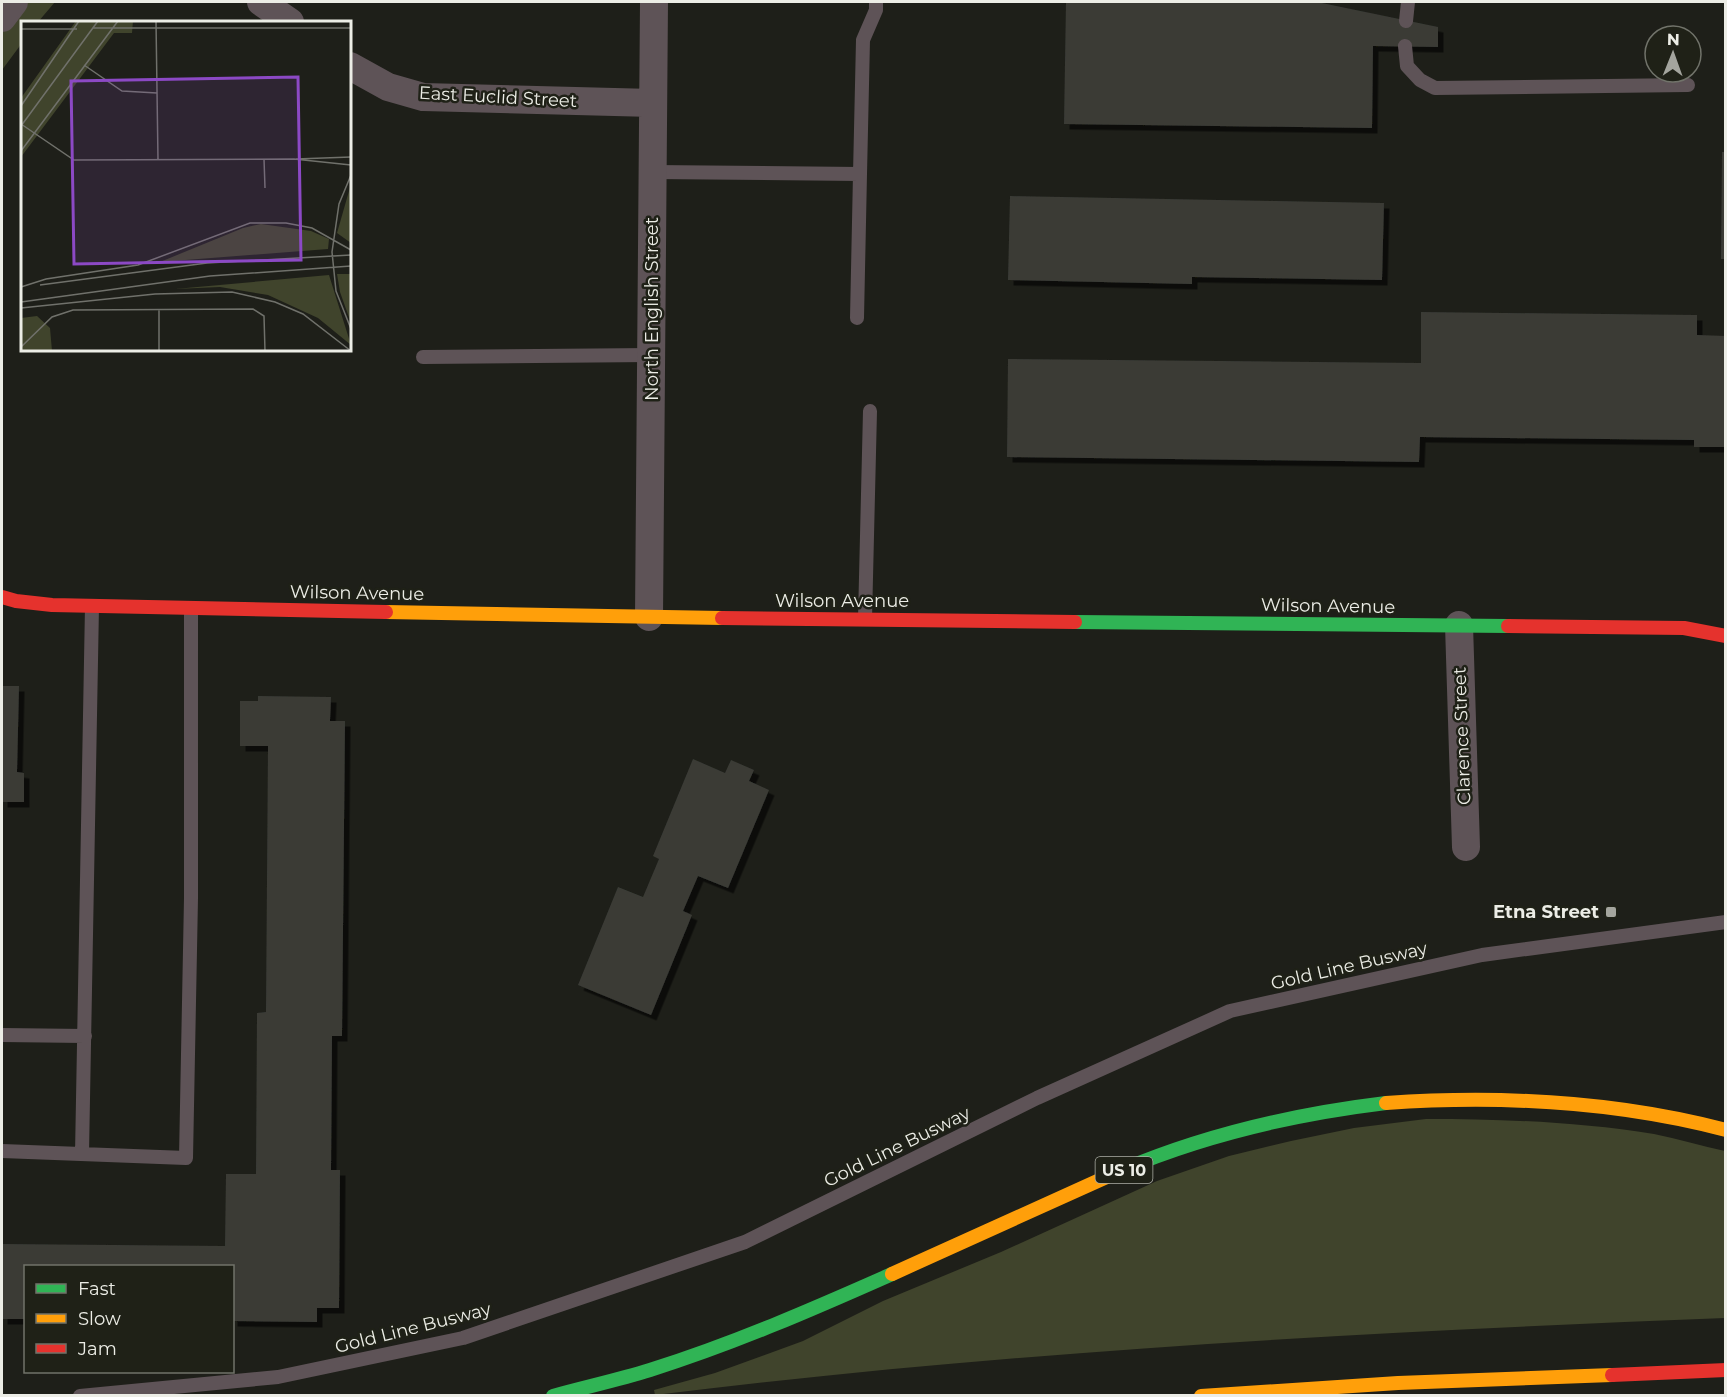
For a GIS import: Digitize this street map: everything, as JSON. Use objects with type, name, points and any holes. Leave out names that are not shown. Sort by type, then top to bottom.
[{"type":"main road","name":"Wilson Avenue","points":[[2,597],[43,604],[92,606],[649,617],[1684,628],[1725,636]]},
{"type":"main road","name":"Wilson Avenue","points":[[1684,628],[1715,622]]},
{"type":"main road","name":"US 10","points":[[553,1395],[665,1366],[830,1302],[1139,1164],[1223,1133],[1293,1116],[1347,1106],[1438,1099],[1530,1100],[1621,1108],[1725,1130]]},
{"type":"main road","points":[[1201,1395],[1398,1383],[1725,1370]]},
{"type":"street","points":[[2,18],[14,2]]},
{"type":"street","points":[[261,2],[289,21]]},
{"type":"street","name":"North English Street","points":[[649,617],[654,2]]},
{"type":"street","name":"East Euclid Street","points":[[351,67],[388,87],[423,97],[653,103]]},
{"type":"street","name":"Clarence Street","points":[[1459,625],[1466,847]]},
{"type":"lane","points":[[857,318],[863,40],[876,10],[876,2]]},
{"type":"lane","points":[[1406,21],[1408,2]]},
{"type":"lane","points":[[1405,46],[1407,66],[1420,80],[1435,88],[1688,85]]},
{"type":"lane","points":[[653,172],[860,174]]},
{"type":"lane","points":[[423,357],[651,355]]},
{"type":"lane","points":[[865,619],[870,411]]},
{"type":"lane","points":[[82,1154],[92,606]]},
{"type":"lane","points":[[2,1151],[186,1158],[191,898],[191,608]]},
{"type":"lane","name":"Gold Line Busway","points":[[80,1395],[278,1377],[463,1338],[745,1242],[1037,1098],[1230,1011],[1482,955],[1725,922]]},
{"type":"lane","points":[[2,1035],[85,1036]]},
{"type":"green space","points":[[2,2],[55,2],[39,21],[21,21],[21,44],[2,70]]},
{"type":"green space","points":[[1426,1119],[1512,1121],[1598,1127],[1654,1134],[1725,1151],[1725,1318],[1189,1345],[922,1366],[655,1395],[654,1390],[715,1373],[803,1341],[883,1301],[1001,1252],[1157,1181],[1229,1156],[1291,1141],[1354,1128]]},
{"type":"building","points":[[1066,2],[1317,2],[1438,27],[1438,47],[1373,46],[1372,128],[1064,124]]},
{"type":"building","points":[[1722,152],[1726,152],[1726,259],[1721,259]]},
{"type":"building","points":[[1010,196],[1384,203],[1382,280],[1192,277],[1192,284],[1008,280]]},
{"type":"building","points":[[1421,312],[1697,315],[1697,335],[1726,336],[1726,447],[1694,447],[1694,440],[1420,437],[1419,462],[1007,457],[1008,359],[1421,363]]},
{"type":"building","points":[[2,686],[19,686],[17,772],[24,773],[24,802],[2,802]]},
{"type":"building","points":[[258,696],[331,697],[330,721],[345,721],[342,1036],[332,1036],[331,1170],[340,1170],[339,1308],[317,1308],[317,1322],[234,1321],[234,1265],[24,1265],[24,1319],[2,1319],[2,1244],[225,1246],[226,1174],[256,1174],[257,1013],[266,1012],[268,746],[240,746],[240,701],[258,701]]},
{"type":"building","points":[[693,759],[725,773],[731,760],[754,770],[749,781],[769,790],[728,888],[698,876],[683,911],[692,915],[651,1015],[578,985],[618,887],[643,897],[659,859],[653,856]]},
{"type":"traffic: fast","points":[[1075,622],[1508,626]]},
{"type":"traffic: fast","points":[[1122,1170],[1186,1146],[1252,1127],[1318,1113],[1386,1103]]},
{"type":"traffic: fast","points":[[553,1396],[638,1374],[712,1349],[892,1274]]},
{"type":"traffic: slow","points":[[386,612],[722,618]]},
{"type":"traffic: slow","points":[[1386,1103],[1472,1100],[1558,1103],[1642,1112],[1726,1130]]},
{"type":"traffic: slow","points":[[892,1274],[1122,1170]]},
{"type":"traffic: slow","points":[[1201,1396],[1398,1383],[1612,1375]]},
{"type":"traffic: jam","points":[[2,597],[52,605],[386,612]]},
{"type":"traffic: jam","points":[[722,618],[1075,622]]},
{"type":"traffic: jam","points":[[1508,626],[1684,628],[1726,636]]},
{"type":"traffic: jam","points":[[1612,1375],[1726,1370]]},
{"type":"place","name":"Etna Street","points":[[1611,912]]}]
